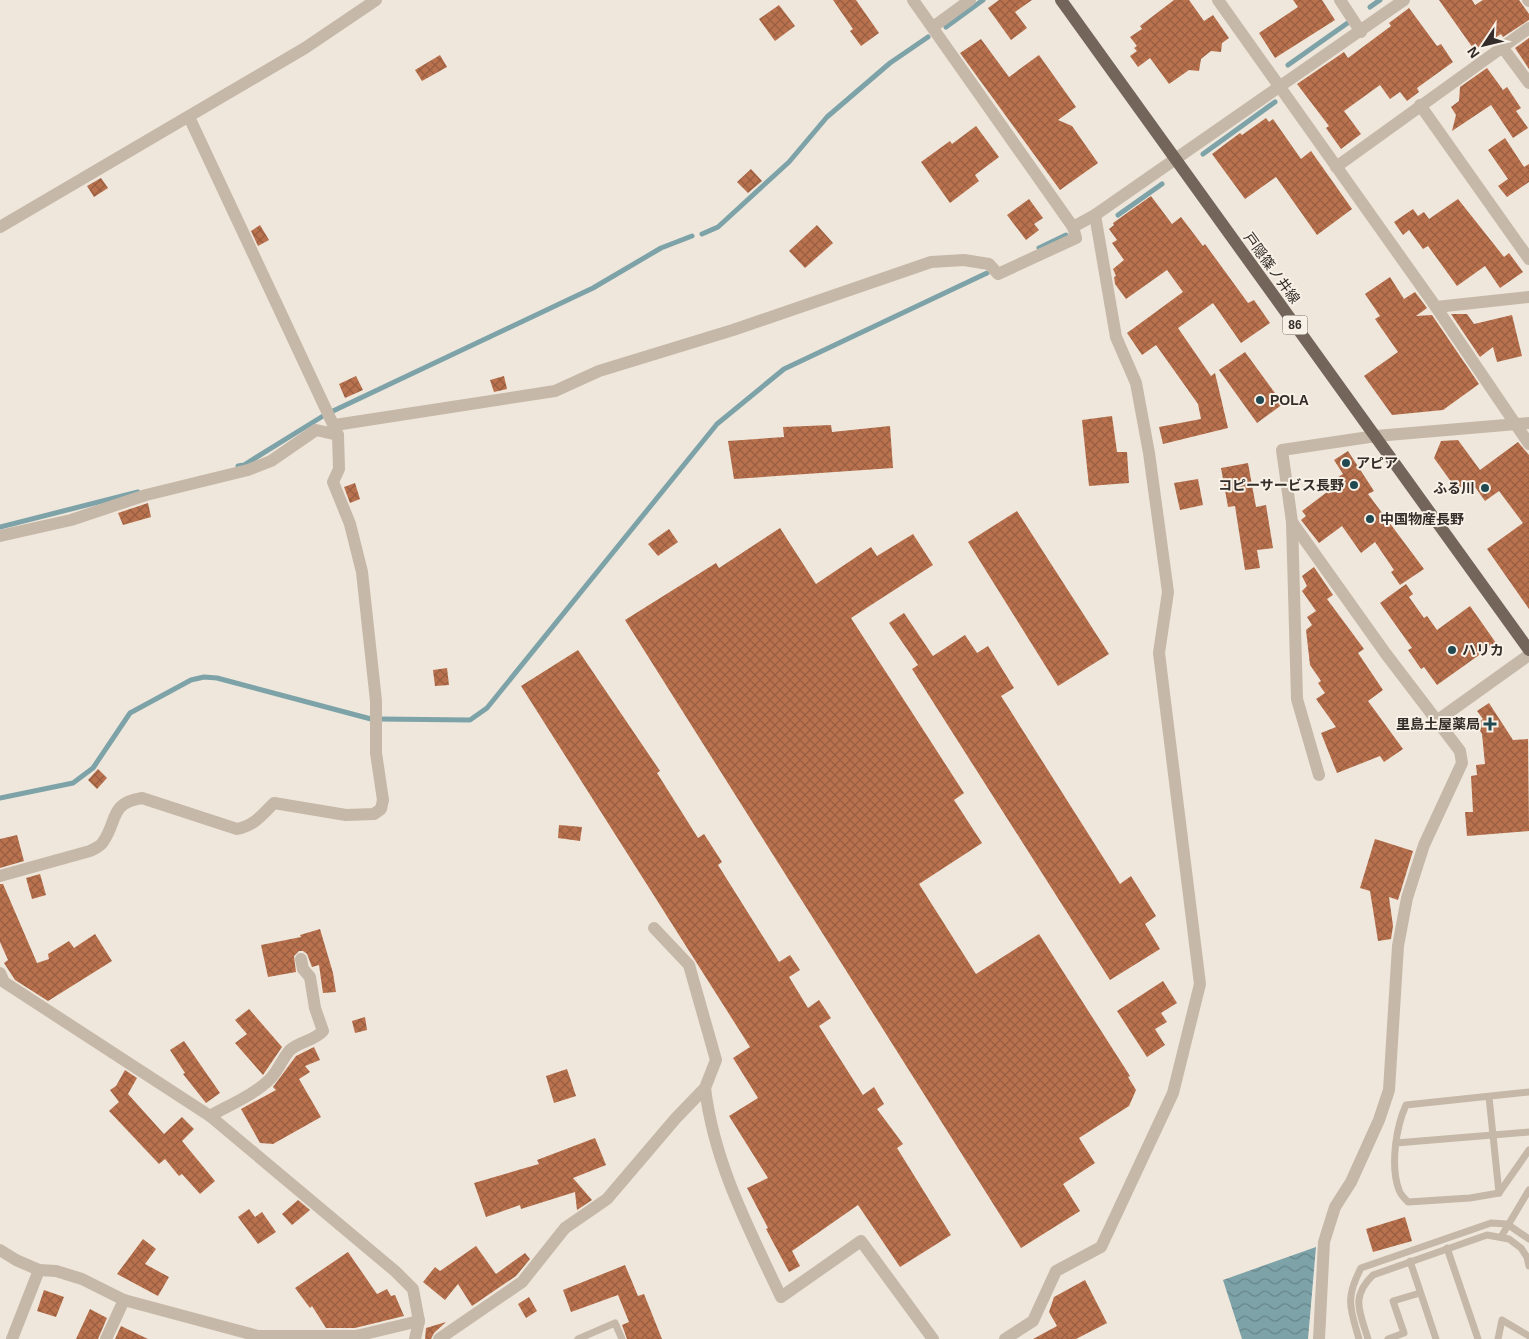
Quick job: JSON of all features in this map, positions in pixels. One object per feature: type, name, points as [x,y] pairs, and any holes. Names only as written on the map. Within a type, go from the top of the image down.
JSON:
[{"type":"main road","name":"戸隠篠ノ井線","points":[[1061,0],[1529,650]]},
{"type":"street","points":[[0,227],[305,48],[376,0]]},
{"type":"street","points":[[0,536],[71,520],[146,495],[248,470],[271,461],[316,430],[337,430],[555,391],[599,371],[733,330],[931,262],[964,260],[989,264],[998,274],[1076,238],[1073,227],[913,0]]},
{"type":"street","points":[[933,27],[970,0]]},
{"type":"street","points":[[1218,0],[1436,307],[1529,444]]},
{"type":"street","points":[[1340,0],[1361,32]]},
{"type":"street","points":[[1073,227],[1095,215],[1361,32],[1404,0]]},
{"type":"street","points":[[1336,166],[1529,28]]},
{"type":"street","points":[[1503,48],[1529,83]]},
{"type":"street","points":[[1420,105],[1529,259]]},
{"type":"street","points":[[0,876],[90,851],[103,843],[118,808],[129,800],[142,798],[237,829],[249,826],[259,820],[274,803],[346,814],[374,814],[381,809],[384,800],[376,753],[376,700],[362,572],[350,524],[333,482],[339,469],[337,430],[189,117]]},
{"type":"street","points":[[1008,1338],[1033,1321],[1056,1271],[1101,1247],[1173,1093],[1200,984],[1159,653],[1168,592],[1149,453],[1136,383],[1116,337],[1095,215]]},
{"type":"street","points":[[1436,307],[1529,297]]},
{"type":"street","points":[[1319,775],[1297,699],[1292,522],[1282,450],[1376,436],[1529,422]]},
{"type":"street","points":[[1292,522],[1386,654],[1460,751],[1462,763],[1424,845],[1407,898],[1398,946],[1389,1090],[1379,1120],[1350,1182],[1335,1208],[1324,1242],[1319,1339]]},
{"type":"street","points":[[1438,720],[1529,656]]},
{"type":"street","points":[[654,928],[689,965],[716,1060],[706,1088],[709,1120],[734,1199],[781,1296],[861,1241],[933,1339]]},
{"type":"street","points":[[210,1116],[261,1086],[271,1078],[291,1049],[309,1039],[316,1038],[323,1031],[315,1008],[310,977],[303,969],[301,959]]},
{"type":"street","points":[[0,973],[4,982],[210,1116],[395,1271],[413,1289],[418,1321],[415,1339]]},
{"type":"street","points":[[440,1339],[522,1282],[565,1228],[607,1198],[676,1118],[706,1088]]},
{"type":"street","points":[[0,1250],[16,1260],[39,1270],[56,1271],[82,1279],[124,1300],[258,1336],[356,1336],[418,1321]]},
{"type":"street","points":[[12,1339],[39,1270]]},
{"type":"street","points":[[106,1339],[124,1300]]},
{"type":"lane","points":[[1529,1092],[1406,1104],[1399,1120],[1394,1160],[1399,1190],[1408,1202],[1470,1198],[1499,1193],[1529,1150]]},
{"type":"lane","points":[[1489,1097],[1499,1193]]},
{"type":"lane","points":[[1396,1143],[1529,1132]]},
{"type":"lane","points":[[1501,1237],[1529,1190]]},
{"type":"lane","points":[[1359,1339],[1349,1305],[1354,1282],[1361,1268],[1491,1223],[1508,1225],[1529,1240]]},
{"type":"lane","points":[[1368,1339],[1357,1300],[1362,1285],[1373,1275],[1410,1260],[1487,1235],[1509,1239],[1521,1248],[1527,1257],[1529,1266]]},
{"type":"lane","points":[[1447,1248],[1478,1339]]},
{"type":"lane","points":[[1410,1260],[1436,1339]]},
{"type":"lane","points":[[1388,1339],[1404,1333],[1393,1302],[1420,1293]]},
{"type":"lane","points":[[1498,1339],[1502,1320],[1529,1336]]},
{"type":"lane","points":[[578,1339],[615,1323],[622,1339]]},
{"type":"water","points":[[1316,1247],[1308,1339],[1242,1339],[1223,1280]]},
{"type":"building","points":[[833,0],[856,0],[879,33],[861,46],[850,31],[853,29]]},
{"type":"building","points":[[999,0],[1032,0],[1015,12],[1027,28],[1011,40],[988,8]]},
{"type":"building","points":[[1174,0],[1189,0],[1204,21],[1213,15],[1229,38],[1222,43],[1221,52],[1211,51],[1201,59],[1199,71],[1189,70],[1169,84],[1150,58],[1138,67],[1130,56],[1137,51],[1134,48],[1137,46],[1130,37],[1142,29],[1140,26]]},
{"type":"building","points":[[1293,0],[1322,0],[1335,20],[1275,58],[1259,33],[1298,7]]},
{"type":"building","points":[[1439,0],[1472,0],[1475,5],[1483,0],[1519,0],[1529,14],[1529,20],[1503,37],[1501,34],[1475,51]]},
{"type":"building","points":[[779,5],[795,26],[775,41],[759,19]]},
{"type":"building","points":[[1409,8],[1437,46],[1441,44],[1453,62],[1417,88],[1419,92],[1407,101],[1400,92],[1390,99],[1380,85],[1344,111],[1361,134],[1341,149],[1326,128],[1329,126],[1297,84],[1344,52],[1348,58],[1391,26],[1389,23]]},
{"type":"building","points":[[1529,38],[1529,69],[1515,48]]},
{"type":"building","points":[[981,39],[1009,77],[1039,55],[1076,107],[1058,120],[1072,126],[1098,163],[1060,190],[960,53]]},
{"type":"building","points":[[440,55],[447,67],[422,81],[415,70]]},
{"type":"building","points":[[1487,68],[1503,90],[1507,87],[1521,108],[1516,111],[1528,128],[1513,138],[1491,105],[1452,131],[1456,115],[1451,107],[1459,101],[1460,87]]},
{"type":"building","points":[[1266,118],[1269,122],[1273,119],[1301,159],[1311,151],[1352,209],[1317,235],[1276,177],[1245,199],[1212,154],[1240,133],[1242,135]]},
{"type":"building","points":[[976,126],[999,157],[975,175],[979,181],[950,203],[921,162],[950,141],[952,144]]},
{"type":"building","points":[[1505,138],[1524,167],[1529,164],[1529,182],[1507,197],[1498,186],[1508,179],[1488,150]]},
{"type":"building","points":[[751,169],[762,181],[748,193],[737,182]]},
{"type":"building","points":[[101,178],[108,188],[94,197],[87,186]]},
{"type":"building","points":[[1151,196],[1172,224],[1181,217],[1203,246],[1205,244],[1248,303],[1254,300],[1270,323],[1241,343],[1213,303],[1178,328],[1211,376],[1215,373],[1228,428],[1163,444],[1159,427],[1201,419],[1198,404],[1156,345],[1142,355],[1127,333],[1183,292],[1167,270],[1126,299],[1115,284],[1114,277],[1116,276],[1113,269],[1124,260],[1112,243],[1117,240],[1109,229],[1114,225],[1113,223]]},
{"type":"building","points":[[1029,199],[1043,218],[1034,224],[1039,230],[1026,240],[1007,215]]},
{"type":"building","points":[[1458,199],[1504,257],[1509,253],[1523,272],[1500,288],[1485,266],[1457,286],[1428,246],[1423,249],[1409,230],[1403,235],[1394,222],[1413,209],[1418,216],[1424,212],[1429,219]]},
{"type":"building","points":[[260,225],[269,240],[258,246],[251,231]]},
{"type":"building","points":[[817,225],[833,243],[805,268],[789,251]]},
{"type":"building","points":[[1390,277],[1404,299],[1415,292],[1427,308],[1416,316],[1432,315],[1479,384],[1443,410],[1392,415],[1364,376],[1398,352],[1375,319],[1380,316],[1365,294]]},
{"type":"building","points":[[1451,314],[1467,314],[1474,324],[1512,315],[1522,356],[1497,362],[1493,347],[1480,357]]},
{"type":"building","points":[[1245,352],[1283,404],[1257,423],[1219,370]]},
{"type":"building","points":[[356,376],[363,390],[345,398],[339,384]]},
{"type":"building","points":[[504,376],[507,389],[494,392],[490,380]]},
{"type":"building","points":[[1112,416],[1117,452],[1127,452],[1129,483],[1089,486],[1082,420]]},
{"type":"building","points":[[831,425],[832,432],[890,426],[893,468],[734,479],[728,441],[784,437],[783,427]]},
{"type":"building","points":[[1458,440],[1480,470],[1518,442],[1529,455],[1529,609],[1487,549],[1523,523],[1499,491],[1485,501],[1470,480],[1457,490],[1434,458],[1441,441]]},
{"type":"building","points":[[1348,451],[1374,491],[1368,494],[1424,569],[1400,585],[1391,572],[1394,570],[1375,542],[1361,553],[1342,526],[1319,543],[1301,520],[1306,516],[1302,511],[1335,486],[1332,481],[1343,474],[1334,460]]},
{"type":"building","points":[[1248,463],[1256,507],[1266,505],[1273,548],[1257,550],[1260,568],[1245,570],[1235,506],[1228,507],[1221,468]]},
{"type":"building","points":[[1198,479],[1203,505],[1180,510],[1174,483]]},
{"type":"building","points":[[355,483],[360,499],[350,503],[344,487]]},
{"type":"building","points":[[148,503],[151,517],[123,525],[118,513]]},
{"type":"building","points":[[1017,511],[1109,654],[1058,686],[968,542]]},
{"type":"building","points":[[780,528],[816,584],[871,547],[877,556],[913,534],[933,565],[851,618],[964,793],[954,800],[982,843],[919,884],[976,974],[1039,934],[1130,1076],[1128,1077],[1136,1090],[1129,1106],[1079,1138],[1095,1163],[1063,1184],[1080,1211],[1021,1248],[625,620],[716,563],[719,568]]},
{"type":"building","points":[[669,529],[678,542],[658,556],[648,544]]},
{"type":"building","points":[[1314,567],[1333,595],[1327,599],[1364,649],[1358,653],[1383,690],[1368,701],[1403,749],[1384,762],[1380,756],[1337,773],[1321,733],[1336,727],[1316,699],[1325,693],[1318,683],[1321,681],[1310,665],[1306,630],[1312,625],[1307,617],[1316,611],[1302,591],[1307,586],[1302,576]]},
{"type":"building","points":[[1406,584],[1413,594],[1409,597],[1424,618],[1427,616],[1437,630],[1470,606],[1496,643],[1437,685],[1424,667],[1421,669],[1408,650],[1412,648],[1380,603]]},
{"type":"building","points":[[904,613],[933,656],[965,635],[977,653],[988,646],[1014,688],[1001,696],[1120,884],[1131,876],[1156,916],[1145,924],[1160,949],[1110,980],[912,669],[918,665],[889,623]]},
{"type":"building","points":[[578,650],[660,771],[657,773],[698,838],[704,834],[722,862],[718,865],[779,962],[790,955],[800,970],[789,977],[808,1008],[819,1000],[831,1018],[819,1026],[863,1095],[874,1087],[884,1104],[877,1109],[903,1144],[897,1148],[951,1235],[900,1267],[858,1205],[792,1251],[800,1266],[789,1272],[766,1229],[768,1228],[747,1188],[768,1178],[729,1116],[758,1098],[733,1058],[750,1047],[521,686]]},
{"type":"building","points":[[447,668],[449,685],[435,686],[433,670]]},
{"type":"building","points":[[1489,703],[1513,740],[1528,739],[1529,831],[1467,836],[1465,812],[1473,812],[1471,776],[1477,775],[1476,765],[1485,764],[1482,734],[1476,724],[1483,719],[1477,711]]},
{"type":"building","points":[[98,769],[107,778],[97,789],[88,780]]},
{"type":"building","points":[[559,825],[582,827],[580,841],[558,838]]},
{"type":"building","points":[[17,835],[24,861],[0,868],[0,839]]},
{"type":"building","points":[[1375,839],[1413,851],[1398,900],[1389,897],[1393,926],[1391,939],[1378,941],[1370,891],[1360,888]]},
{"type":"building","points":[[40,874],[46,895],[32,899],[26,878]]},
{"type":"building","points":[[0,884],[3,884],[37,963],[49,959],[48,954],[69,941],[74,948],[95,934],[112,961],[48,1001],[15,980],[4,963],[8,960],[0,942]]},
{"type":"building","points":[[320,929],[333,973],[336,992],[323,993],[319,965],[312,967],[307,954],[303,951],[299,951],[294,956],[296,972],[268,977],[261,945],[301,937],[300,935]]},
{"type":"building","points":[[1163,981],[1177,1003],[1161,1013],[1167,1022],[1155,1029],[1165,1045],[1147,1057],[1117,1011]]},
{"type":"building","points":[[249,1009],[282,1047],[263,1075],[235,1043],[247,1034],[235,1020]]},
{"type":"building","points":[[365,1017],[367,1030],[355,1033],[352,1021]]},
{"type":"building","points":[[184,1041],[220,1093],[206,1103],[183,1074],[185,1073],[170,1050]]},
{"type":"building","points":[[314,1047],[320,1060],[305,1066],[310,1072],[299,1079],[321,1117],[273,1144],[260,1143],[241,1109],[276,1090],[273,1087],[296,1056]]},
{"type":"building","points":[[567,1069],[576,1096],[554,1103],[546,1076]]},
{"type":"building","points":[[125,1070],[137,1078],[128,1094],[164,1134],[182,1117],[194,1129],[182,1141],[215,1181],[200,1194],[182,1174],[179,1176],[165,1159],[159,1164],[109,1111],[119,1102],[110,1090],[116,1086]]},
{"type":"building","points":[[595,1138],[606,1165],[573,1178],[592,1200],[577,1210],[575,1192],[521,1209],[520,1205],[486,1217],[474,1183],[539,1164],[537,1160]]},
{"type":"building","points":[[298,1200],[310,1210],[292,1225],[282,1214]]},
{"type":"building","points":[[249,1209],[255,1217],[262,1212],[276,1232],[258,1244],[238,1217]]},
{"type":"building","points":[[1405,1217],[1412,1241],[1373,1252],[1366,1229]]},
{"type":"building","points":[[143,1239],[156,1249],[145,1264],[169,1277],[158,1296],[117,1274]]},
{"type":"building","points":[[476,1246],[496,1274],[525,1253],[530,1259],[516,1276],[472,1306],[458,1284],[445,1300],[423,1282],[435,1267],[440,1271]]},
{"type":"building","points":[[348,1252],[377,1294],[387,1289],[391,1296],[395,1295],[404,1316],[355,1328],[326,1328],[312,1306],[310,1308],[295,1288]]},
{"type":"building","points":[[625,1265],[638,1296],[644,1294],[662,1339],[627,1339],[622,1325],[629,1322],[618,1295],[571,1312],[563,1290]]},
{"type":"building","points":[[1085,1280],[1107,1323],[1076,1339],[1033,1339],[1057,1326],[1049,1312],[1054,1297]]},
{"type":"building","points":[[44,1290],[64,1297],[56,1317],[37,1311]]},
{"type":"building","points":[[529,1297],[537,1311],[526,1318],[518,1304]]},
{"type":"building","points":[[90,1309],[107,1318],[98,1339],[76,1339]]},
{"type":"building","points":[[446,1322],[434,1333],[431,1339],[425,1339],[426,1328]]},
{"type":"building","points":[[121,1326],[148,1339],[115,1339]]},
{"type":"waterway","points":[[946,27],[983,0]]},
{"type":"waterway","points":[[1370,7],[1380,0]]},
{"type":"waterway","points":[[1288,65],[1349,22]]},
{"type":"waterway","points":[[702,234],[718,227],[789,162],[827,117],[890,63],[928,37]]},
{"type":"waterway","points":[[1203,154],[1275,102]]},
{"type":"waterway","points":[[1118,215],[1162,184]]},
{"type":"waterway","points":[[1039,248],[1066,235]]},
{"type":"waterway","points":[[333,411],[593,288],[661,248],[692,236]]},
{"type":"waterway","points":[[379,719],[470,720],[487,708],[717,424],[784,369],[987,273]]},
{"type":"waterway","points":[[238,466],[244,465],[323,416]]},
{"type":"waterway","points":[[0,527],[138,492]]},
{"type":"waterway","points":[[0,798],[73,783],[93,768],[130,713],[191,680],[204,677],[217,678],[371,719]]},
{"type":"place","name":"POLA","points":[[1260,400]]},
{"type":"place","name":"アピア","points":[[1346,463]]},
{"type":"place","name":"コピーサービス長野","points":[[1354,485]]},
{"type":"place","name":"ふる川","points":[[1485,488]]},
{"type":"place","name":"中国物産長野","points":[[1370,519]]},
{"type":"place","name":"ハリカ","points":[[1452,650]]},
{"type":"place","name":"里島土屋薬局","points":[[1490,724]]}]
